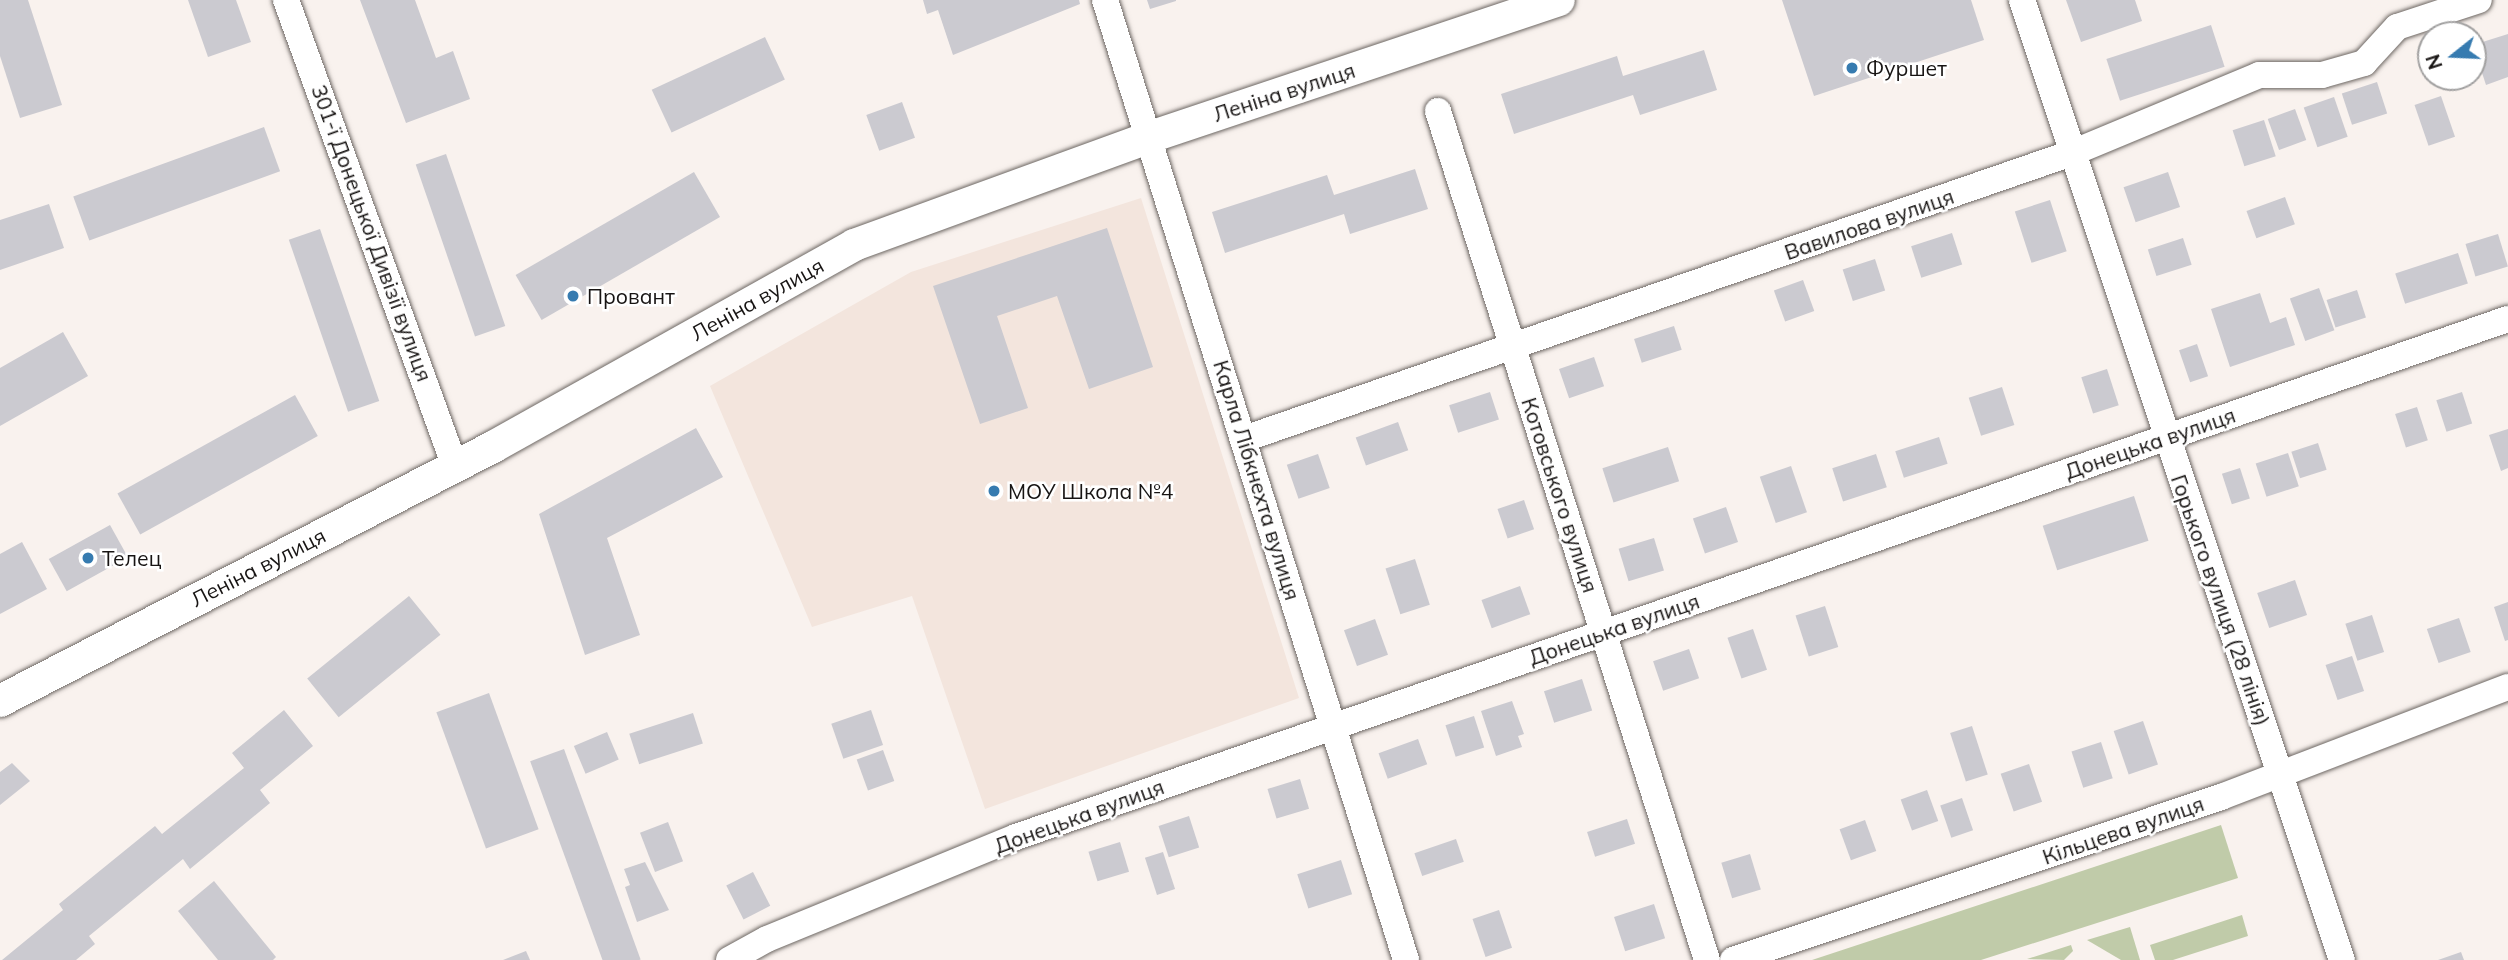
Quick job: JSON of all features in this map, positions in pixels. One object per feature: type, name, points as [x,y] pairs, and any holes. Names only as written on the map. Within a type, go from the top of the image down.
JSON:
[{"type":"main road","name":"Леніна вулиця","points":[[0,701],[455,467],[854,245],[1150,137],[1559,0]]},
{"type":"street","name":"301-ї Донецької Дивізії вулиця","points":[[286,0],[455,467]]},
{"type":"street","name":"Карла Лібкнехта вулиця","points":[[1105,0],[1406,960]]},
{"type":"street","name":"Горького вулиця (28 лiнiя)","points":[[2022,0],[2342,960]]},
{"type":"street","name":"Вавилова вулиця","points":[[1244,439],[2072,153],[2259,75],[2322,75],[2364,63],[2397,27],[2479,0]]},
{"type":"street","name":"Котовського вулиця","points":[[1438,111],[1707,960]]},
{"type":"street","name":"Донецька вулиця","points":[[729,960],[767,939],[1016,837],[2508,319]]},
{"type":"street","name":"Кільцева вулиця","points":[[1733,960],[2280,776],[2508,687]]},
{"type":"shaded area","name":"МОУ Школа №4","points":[[1141,198],[1299,698],[985,809],[912,596],[812,627],[710,386],[911,272]]},
{"type":"green space","points":[[2221,825],[2238,878],[1981,960],[1812,960]]},
{"type":"green space","points":[[2242,915],[2248,936],[2173,960],[2155,960],[2150,945]]},
{"type":"green space","points":[[2130,927],[2140,960],[2121,960],[2087,940]]},
{"type":"green space","points":[[2071,945],[2073,951],[2064,960],[2027,959]]},
{"type":"building","points":[[0,0],[28,0],[62,105],[20,118],[0,56]]},
{"type":"building","points":[[188,0],[236,0],[251,42],[208,57]]},
{"type":"building","points":[[360,0],[415,0],[436,58],[453,51],[470,99],[406,123]]},
{"type":"building","points":[[923,0],[1079,0],[1080,4],[953,55],[938,10],[927,14]]},
{"type":"building","points":[[1147,0],[1176,0],[1176,1],[1150,9]]},
{"type":"building","name":"Фуршет","points":[[1782,0],[1971,0],[1984,40],[1814,96]]},
{"type":"building","points":[[2066,0],[2135,0],[2142,21],[2081,42]]},
{"type":"building","points":[[2211,25],[2225,67],[2120,101],[2106,59]]},
{"type":"building","points":[[2508,34],[2508,77],[2487,85],[2487,41]]},
{"type":"building","points":[[765,37],[785,80],[672,132],[652,90]]},
{"type":"building","points":[[1704,50],[1717,90],[1640,115],[1633,95],[1514,134],[1501,94],[1617,56],[1623,76]]},
{"type":"building","points":[[2377,82],[2387,113],[2352,125],[2342,93]]},
{"type":"building","points":[[2441,96],[2455,137],[2429,146],[2415,105]]},
{"type":"building","points":[[2334,97],[2348,137],[2317,147],[2304,107]]},
{"type":"building","points":[[902,102],[915,138],[879,151],[866,115]]},
{"type":"building","points":[[2295,109],[2306,140],[2279,150],[2268,119]]},
{"type":"building","points":[[2264,120],[2276,156],[2244,166],[2233,130]]},
{"type":"building","points":[[264,127],[280,171],[89,241],[73,196]]},
{"type":"building","points":[[446,154],[505,326],[475,337],[416,164]]},
{"type":"building","points":[[1415,169],[1428,209],[1350,234],[1344,214],[1225,253],[1212,212],[1327,175],[1334,195]]},
{"type":"building","points":[[694,172],[720,217],[542,320],[516,275]]},
{"type":"building","points":[[2168,172],[2180,207],[2136,222],[2124,187]]},
{"type":"building","points":[[2285,197],[2295,224],[2256,238],[2246,211]]},
{"type":"building","points":[[2050,200],[2067,251],[2031,263],[2015,211]]},
{"type":"building","points":[[49,204],[64,248],[0,270],[0,220]]},
{"type":"building","points":[[1107,228],[1153,367],[1089,389],[1057,296],[997,316],[1028,408],[980,424],[933,286]]},
{"type":"building","points":[[320,229],[379,401],[348,412],[289,240]]},
{"type":"building","points":[[1952,233],[1962,264],[1921,278],[1911,246]]},
{"type":"building","points":[[2498,234],[2508,267],[2475,276],[2465,244]]},
{"type":"building","points":[[2183,238],[2192,265],[2156,276],[2148,249]]},
{"type":"building","points":[[2458,253],[2468,283],[2405,304],[2395,273]]},
{"type":"building","points":[[1875,259],[1885,290],[1853,301],[1843,270]]},
{"type":"building","points":[[1803,280],[1814,311],[1785,322],[1774,291]]},
{"type":"building","points":[[2319,288],[2334,330],[2305,341],[2290,299]]},
{"type":"building","points":[[2357,290],[2366,318],[2336,327],[2327,300]]},
{"type":"building","points":[[2260,293],[2270,323],[2286,317],[2295,345],[2230,367],[2211,309]]},
{"type":"building","points":[[1674,326],[1682,350],[1642,363],[1634,339]]},
{"type":"building","points":[[63,332],[88,376],[0,426],[0,368]]},
{"type":"building","points":[[2197,344],[2208,376],[2190,382],[2179,350]]},
{"type":"building","points":[[1594,357],[1604,386],[1569,398],[1559,369]]},
{"type":"building","points":[[2107,369],[2119,405],[2093,413],[2081,377]]},
{"type":"building","points":[[2002,387],[2014,425],[1981,436],[1969,398]]},
{"type":"building","points":[[1490,392],[1499,420],[1458,433],[1449,405]]},
{"type":"building","points":[[2462,392],[2472,423],[2447,432],[2436,400]]},
{"type":"building","points":[[295,395],[318,436],[140,535],[117,493]]},
{"type":"building","points":[[2417,407],[2428,440],[2406,447],[2395,414]]},
{"type":"building","points":[[1398,422],[1408,450],[1366,466],[1356,437]]},
{"type":"building","points":[[696,428],[723,477],[607,538],[640,635],[585,655],[539,514]]},
{"type":"building","points":[[2508,429],[2508,468],[2501,471],[2489,435]]},
{"type":"building","points":[[1939,437],[1948,464],[1904,478],[1895,451]]},
{"type":"building","points":[[2318,443],[2327,470],[2300,478],[2291,452]]},
{"type":"building","points":[[1668,447],[1679,481],[1614,503],[1602,468]]},
{"type":"building","points":[[2288,453],[2299,486],[2266,497],[2256,464]]},
{"type":"building","points":[[1318,454],[1330,488],[1299,499],[1287,465]]},
{"type":"building","points":[[1876,454],[1887,487],[1843,502],[1832,468]]},
{"type":"building","points":[[1791,466],[1807,512],[1776,523],[1760,477]]},
{"type":"building","points":[[2240,468],[2250,498],[2232,504],[2222,474]]},
{"type":"building","points":[[2134,496],[2149,541],[2057,570],[2043,526]]},
{"type":"building","points":[[1524,500],[1534,529],[1508,538],[1498,509]]},
{"type":"building","points":[[1726,507],[1738,542],[1705,553],[1693,518]]},
{"type":"building","name":"Телец","points":[[110,525],[128,557],[67,591],[49,559]]},
{"type":"building","points":[[1654,538],[1664,571],[1629,581],[1619,549]]},
{"type":"building","points":[[22,542],[47,589],[0,614],[0,554]]},
{"type":"building","points":[[1415,559],[1430,605],[1400,614],[1386,569]]},
{"type":"building","points":[[2295,580],[2307,615],[2269,628],[2257,593]]},
{"type":"building","points":[[1520,586],[1530,614],[1492,628],[1481,600]]},
{"type":"building","points":[[409,596],[440,635],[339,717],[307,678]]},
{"type":"building","points":[[2508,602],[2508,640],[2505,641],[2494,607]]},
{"type":"building","points":[[1825,606],[1838,647],[1809,656],[1796,616]]},
{"type":"building","points":[[2372,615],[2384,652],[2357,661],[2345,624]]},
{"type":"building","points":[[2459,618],[2471,652],[2439,663],[2427,629]]},
{"type":"building","points":[[1375,619],[1388,655],[1357,666],[1344,630]]},
{"type":"building","points":[[1753,629],[1767,670],[1741,678],[1727,638]]},
{"type":"building","points":[[1689,649],[1699,678],[1663,691],[1653,661]]},
{"type":"building","points":[[2352,656],[2364,691],[2338,700],[2326,665]]},
{"type":"building","points":[[1582,679],[1592,710],[1554,723],[1544,691]]},
{"type":"building","points":[[489,693],[539,829],[486,848],[436,712]]},
{"type":"building","points":[[1512,701],[1524,734],[1518,736],[1522,747],[1496,756],[1481,711]]},
{"type":"building","points":[[284,710],[313,746],[260,790],[270,803],[190,869],[183,859],[89,936],[95,944],[76,960],[2,960],[63,910],[59,904],[155,826],[162,834],[244,768],[232,753]]},
{"type":"building","points":[[871,710],[883,745],[843,759],[831,724]]},
{"type":"building","points":[[693,713],[703,743],[639,764],[629,734]]},
{"type":"building","points":[[1474,716],[1484,747],[1456,757],[1445,725]]},
{"type":"building","points":[[2143,721],[2158,764],[2129,775],[2114,731]]},
{"type":"building","points":[[1972,726],[1988,775],[1966,782],[1950,733]]},
{"type":"building","points":[[607,732],[619,760],[586,774],[574,746]]},
{"type":"building","points":[[1418,739],[1427,764],[1388,779],[1379,753]]},
{"type":"building","points":[[2101,742],[2113,778],[2083,788],[2072,752]]},
{"type":"building","points":[[564,749],[641,959],[602,960],[530,761]]},
{"type":"building","points":[[883,750],[894,781],[868,791],[857,760]]},
{"type":"building","points":[[12,763],[30,781],[0,805],[0,772]]},
{"type":"building","points":[[2029,764],[2042,802],[2014,812],[2001,774]]},
{"type":"building","points":[[1300,779],[1309,809],[1277,819],[1267,789]]},
{"type":"building","points":[[1927,790],[1938,821],[1912,831],[1901,800]]},
{"type":"building","points":[[1962,798],[1973,830],[1951,838],[1940,805]]},
{"type":"building","points":[[1189,816],[1199,847],[1169,857],[1159,826]]},
{"type":"building","points":[[1627,819],[1635,844],[1595,857],[1587,832]]},
{"type":"building","points":[[1865,820],[1876,851],[1851,860],[1840,829]]},
{"type":"building","points":[[668,822],[683,861],[655,872],[640,833]]},
{"type":"building","points":[[1456,839],[1464,862],[1422,876],[1414,853]]},
{"type":"building","points":[[1120,842],[1129,872],[1098,881],[1088,852]]},
{"type":"building","points":[[1163,852],[1175,889],[1157,895],[1145,858]]},
{"type":"building","points":[[1750,854],[1761,889],[1732,898],[1721,863]]},
{"type":"building","points":[[1341,860],[1352,894],[1308,908],[1297,874]]},
{"type":"building","points":[[645,862],[669,910],[637,922],[625,887],[630,885],[624,869]]},
{"type":"building","points":[[753,872],[770,906],[744,919],[726,886]]},
{"type":"building","points":[[214,881],[276,957],[273,960],[218,960],[178,911]]},
{"type":"building","points":[[1654,904],[1665,938],[1625,951],[1614,917]]},
{"type":"building","points":[[1499,910],[1512,948],[1486,957],[1473,919]]},
{"type":"building","points":[[526,951],[530,960],[503,960]]},
{"type":"building","points":[[2461,952],[2464,960],[2438,960]]},
{"type":"place","name":"Фуршет","points":[[1852,68]]},
{"type":"place","name":"Провант","points":[[573,296]]},
{"type":"place","name":"МОУ Школа №4","points":[[994,491]]},
{"type":"place","name":"Телец","points":[[88,558]]}]
